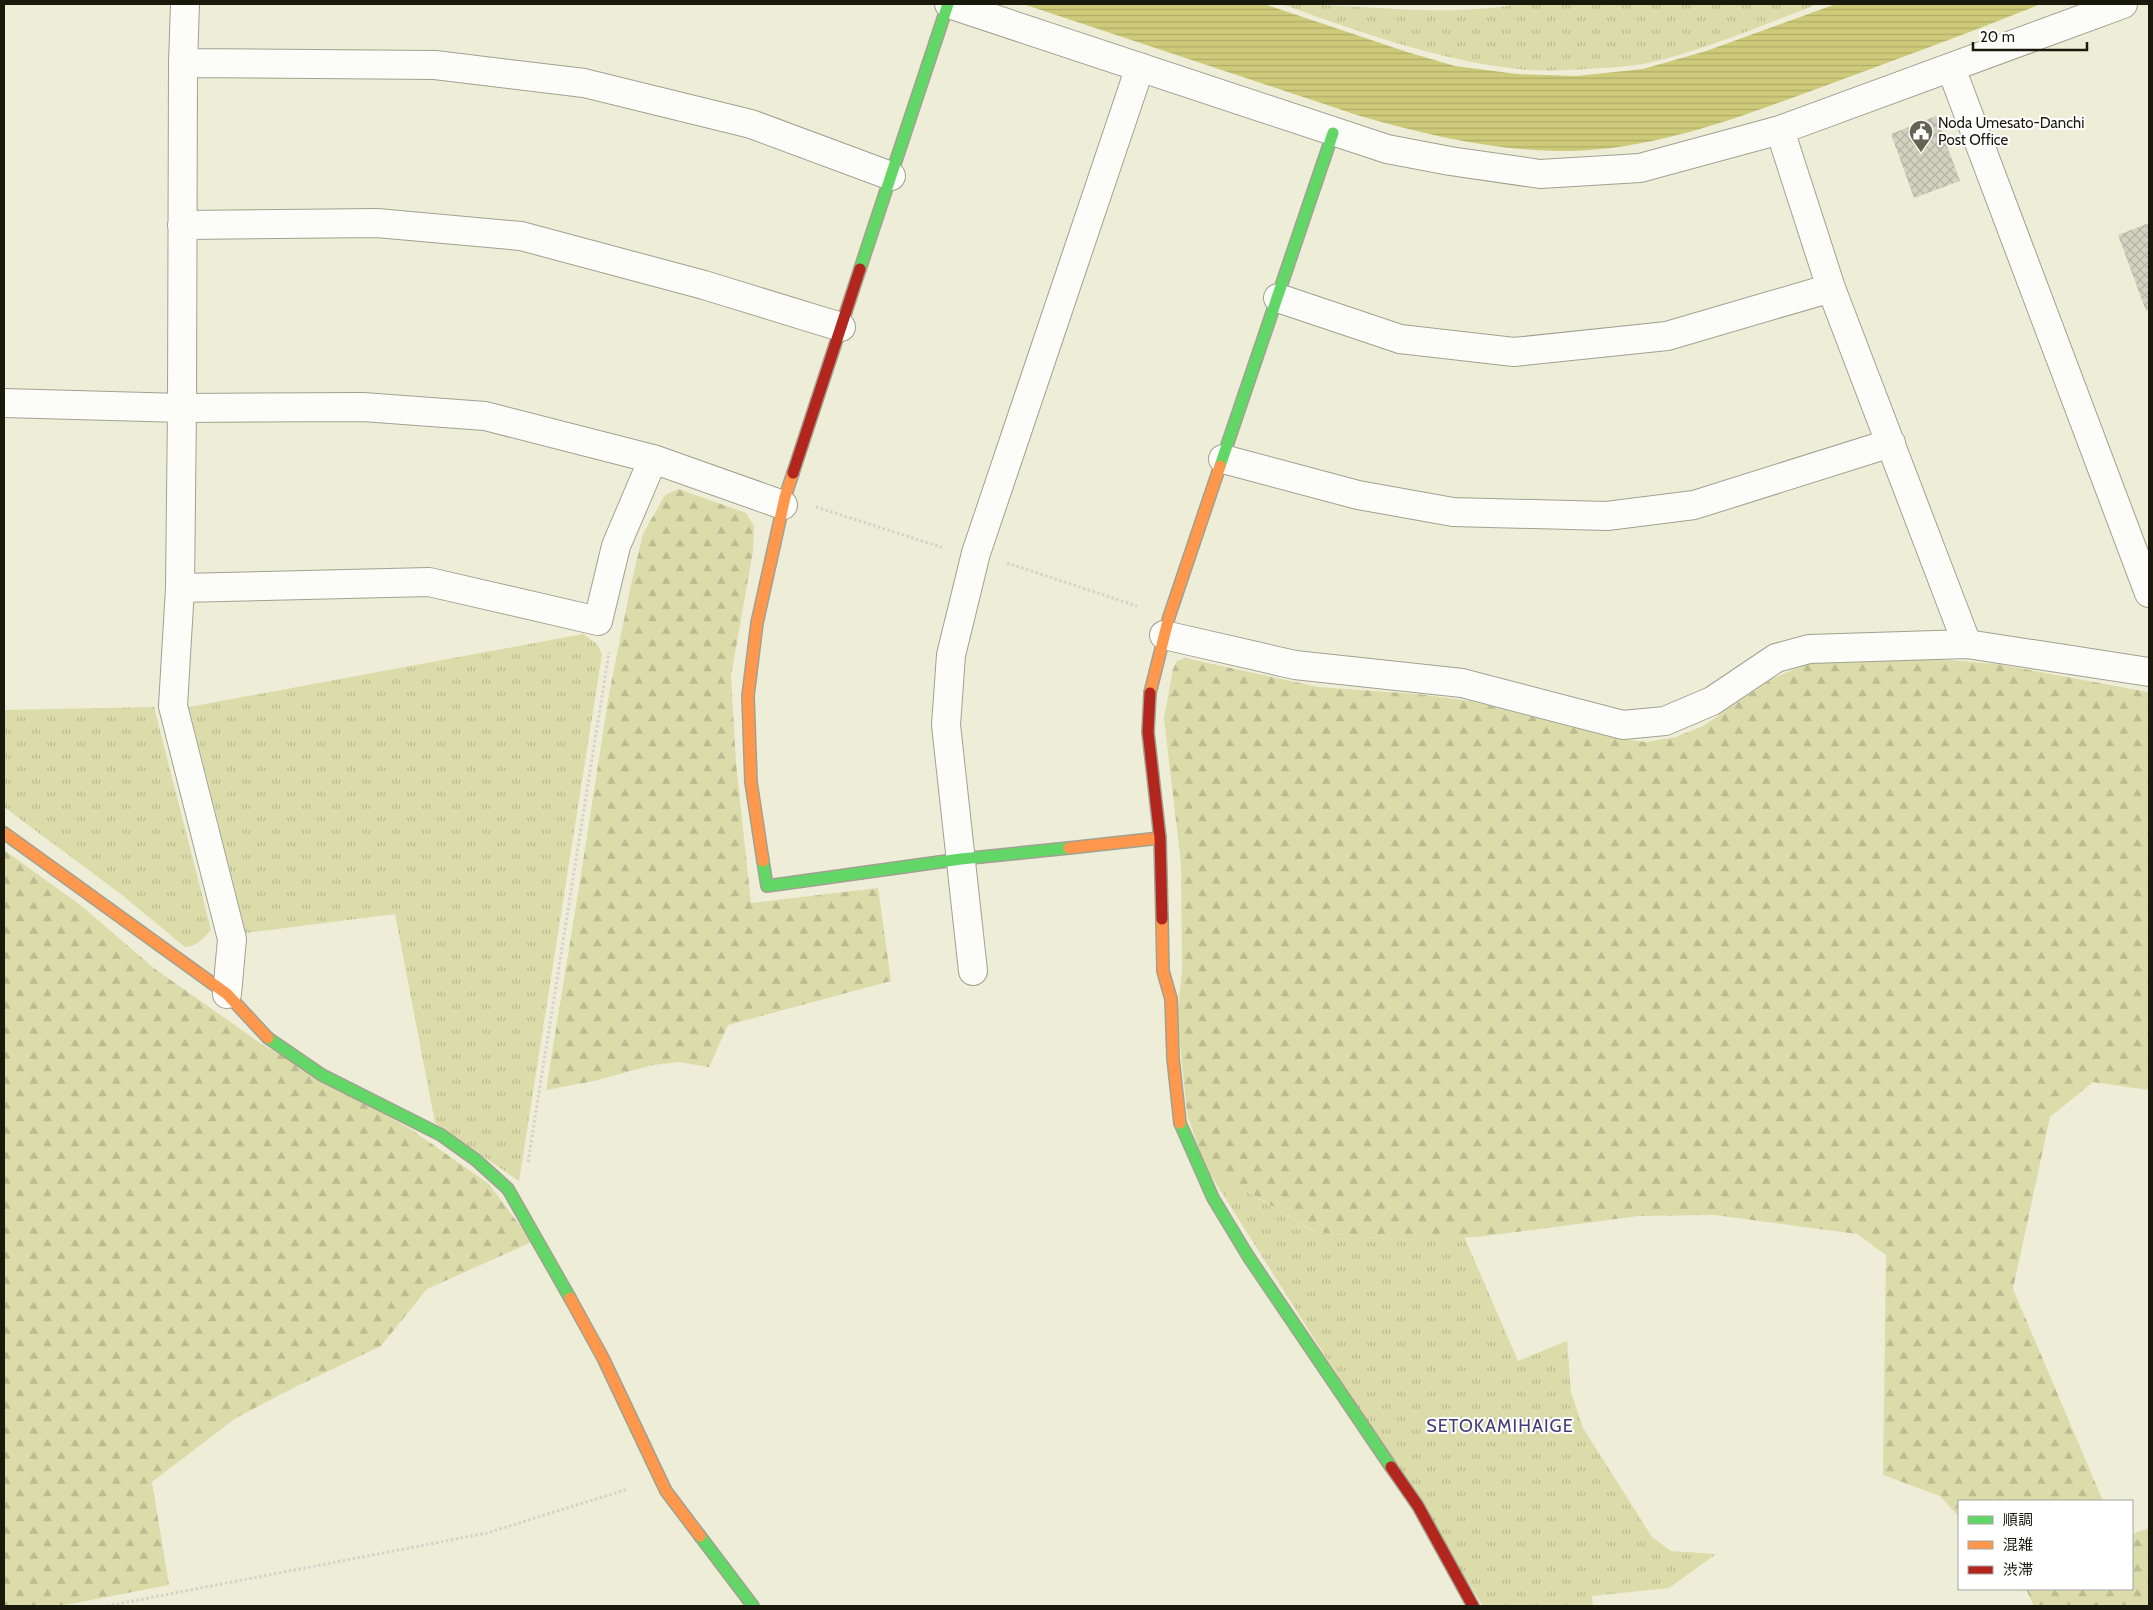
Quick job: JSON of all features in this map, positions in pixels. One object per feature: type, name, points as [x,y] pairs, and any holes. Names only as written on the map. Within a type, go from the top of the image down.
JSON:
[{"type":"street","points":[[185,4],[180,588],[173,706],[232,939],[227,994]]},
{"type":"street","points":[[1160,838],[961,858],[766,886],[751,782],[748,696],[757,622],[784,501],[948,4],[1387,149],[1450,161],[1540,174],[1640,168],[1780,130],[2123,4]]},
{"type":"street","points":[[183,63],[435,65],[584,83],[751,124],[891,176]]},
{"type":"street","points":[[973,971],[946,725],[951,654],[976,556],[1140,67]]},
{"type":"street","points":[[1951,68],[2149,593]]},
{"type":"street","points":[[1780,130],[1831,288],[1967,644]]},
{"type":"street","points":[[1333,132],[1167,626],[1148,699],[1148,732],[1160,838],[1163,971],[1170,999],[1173,1058],[1180,1127],[1213,1198],[1238,1239],[1418,1506],[1474,1606]]},
{"type":"street","points":[[182,225],[377,223],[521,236],[704,285],[841,327]]},
{"type":"street","points":[[1278,298],[1400,339],[1514,352],[1667,336],[1831,288]]},
{"type":"street","points":[[4,403],[182,408],[363,407],[485,416],[653,459],[784,501]]},
{"type":"street","points":[[1223,460],[1358,495],[1453,512],[1607,516],[1694,505],[1890,443]]},
{"type":"street","points":[[180,588],[429,582],[598,621],[616,546],[653,459]]},
{"type":"street","points":[[1167,626],[1295,665],[1462,683],[1623,725],[1665,722],[1712,700],[1776,658],[1809,649],[1967,644],[2149,672]]},
{"type":"street","points":[[4,833],[227,994],[264,1036],[322,1075],[441,1135],[476,1160],[508,1189],[603,1358],[666,1491],[754,1606]]},
{"type":"path","points":[[784,501],[976,556],[1167,626]]},
{"type":"path","points":[[527,1169],[609,652],[598,621]]},
{"type":"path","points":[[107,1606],[487,1533],[660,1479]]},
{"type":"green space","points":[[1281,4],[1460,10],[1520,4],[1818,4],[1723,40],[1657,61],[1617,67],[1549,71],[1487,65],[1427,52]]},
{"type":"green space","points":[[678,489],[746,513],[754,526],[753,551],[731,676],[736,763],[751,903],[878,888],[891,981],[728,1025],[709,1067],[679,1062],[653,1065],[594,1081],[546,1090],[609,694],[632,580],[643,534],[665,495]]},
{"type":"green space","points":[[583,634],[597,644],[602,654],[519,1181],[435,1123],[395,914],[246,933],[189,707]]},
{"type":"green space","points":[[1185,658],[1318,687],[1417,694],[1471,701],[1618,739],[1647,742],[1676,737],[1703,726],[1772,679],[1810,662],[1843,659],[1949,660],[1997,664],[2148,692],[2149,1090],[2093,1082],[2050,1117],[2013,1289],[2103,1500],[1958,1500],[1958,1516],[1940,1496],[1883,1475],[1886,1255],[1857,1234],[1715,1215],[1639,1216],[1477,1237],[1399,1240],[1316,1232],[1205,1166],[1187,1114],[1177,1015],[1182,972],[1181,864],[1164,718],[1173,669],[1177,661]]},
{"type":"green space","points":[[154,707],[211,930],[200,942],[189,947],[185,947],[122,895],[4,807],[4,710]]},
{"type":"green space","points":[[4,850],[79,904],[155,969],[263,1045],[412,1130],[489,1184],[532,1242],[427,1289],[381,1346],[295,1387],[236,1418],[152,1482],[169,1585],[60,1606],[4,1606]]},
{"type":"green space","points":[[1205,1166],[1315,1232],[1399,1240],[1464,1236],[1518,1361],[1567,1341],[1571,1392],[1583,1428],[1652,1537],[1671,1551],[1716,1554],[1669,1588],[1592,1596],[1593,1606],[1483,1606]]},
{"type":"green space","points":[[2149,1528],[2149,1606],[2034,1606],[2026,1590],[2133,1590],[2133,1534]]},
{"type":"shaded area","points":[[1023,4],[1264,4],[1407,52],[1455,66],[1517,74],[1576,76],[1643,69],[1706,51],[1836,4],[2041,4],[1936,45],[1736,118],[1703,128],[1671,137],[1605,149],[1545,151],[1491,146],[1439,136],[1360,116]]},
{"type":"building","points":[[1936,116],[1960,181],[1914,198],[1891,134]]},
{"type":"building","points":[[2149,223],[2149,310],[2146,311],[2118,235]]},
{"type":"traffic: fast","points":[[860,269],[948,4]]},
{"type":"traffic: fast","points":[[1220,466],[1333,133]]},
{"type":"traffic: fast","points":[[763,861],[767,886],[961,859],[1069,848]]},
{"type":"traffic: fast","points":[[268,1038],[322,1075],[441,1135],[476,1160],[508,1189],[570,1298]]},
{"type":"traffic: fast","points":[[1180,1123],[1213,1198],[1248,1256],[1391,1467]]},
{"type":"traffic: fast","points":[[700,1536],[753,1606]]},
{"type":"traffic: slow","points":[[1150,693],[1169,617],[1220,466]]},
{"type":"traffic: slow","points":[[763,861],[751,782],[748,696],[757,623],[785,497],[793,473]]},
{"type":"traffic: slow","points":[[4,833],[227,994],[268,1038]]},
{"type":"traffic: slow","points":[[1069,848],[1160,838]]},
{"type":"traffic: slow","points":[[1162,919],[1163,971],[1171,999],[1173,1058],[1180,1123]]},
{"type":"traffic: slow","points":[[570,1298],[603,1358],[666,1491],[700,1536]]},
{"type":"traffic: jam","points":[[793,473],[860,269]]},
{"type":"traffic: jam","points":[[1150,693],[1148,732],[1160,838],[1162,919]]},
{"type":"traffic: jam","points":[[1391,1467],[1418,1506],[1473,1606]]},
{"type":"place","name":"Noda Umesato-Danchi Post Office","points":[[1921,153]]},
{"type":"district","name":"SETOKAMIHAIGE","points":[[1500,1426]]}]
